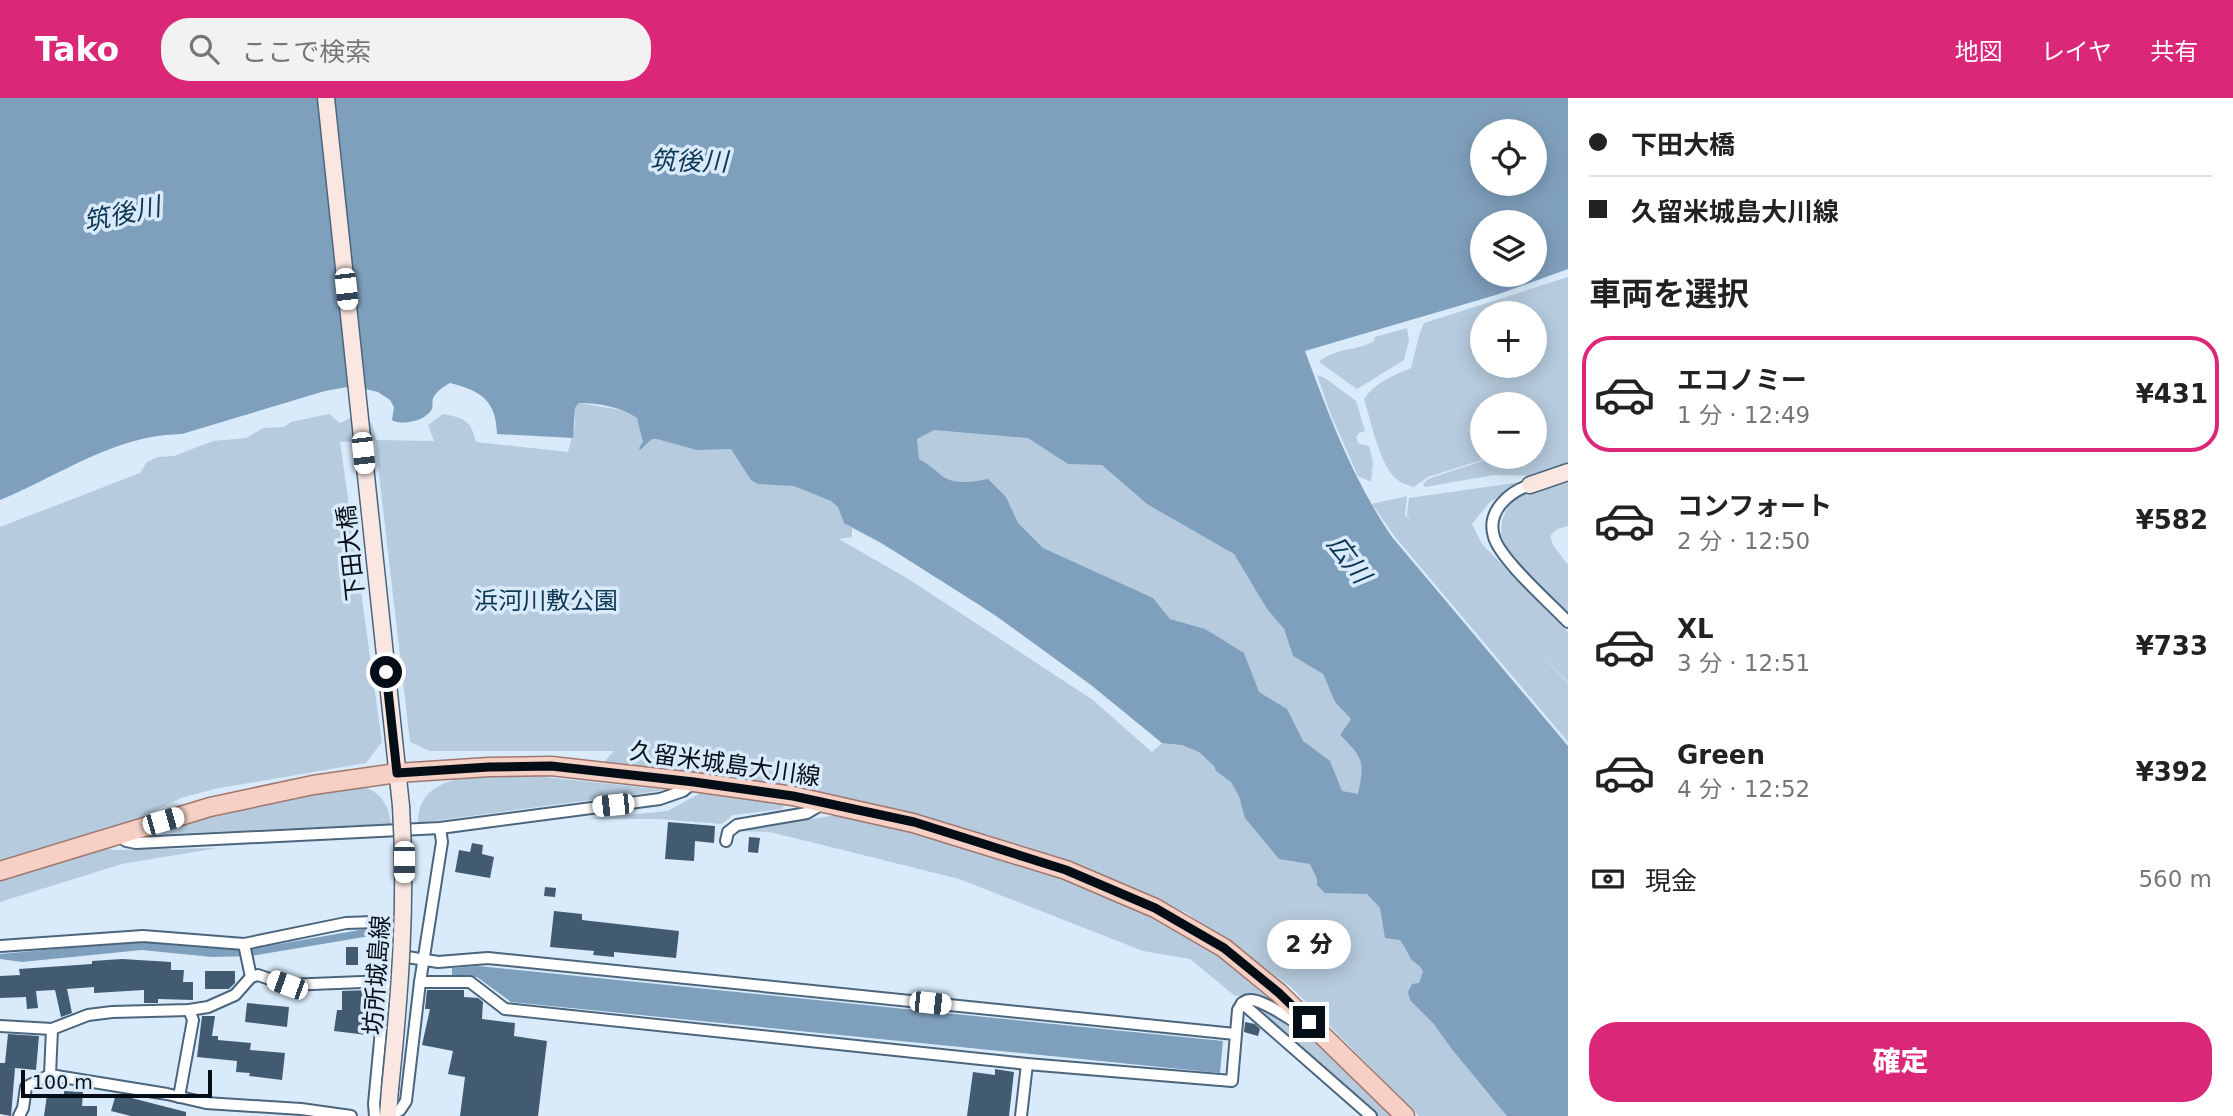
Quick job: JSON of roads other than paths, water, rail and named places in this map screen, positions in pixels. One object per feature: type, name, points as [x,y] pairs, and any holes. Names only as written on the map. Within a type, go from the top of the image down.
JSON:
[{"type":"main road","name":"下田大橋","points":[[326,98],[395,754]]},
{"type":"main road","points":[[1530,485],[1568,472]]},
{"type":"main road","name":"坊所城島線","points":[[388,1116],[404,933],[404,862],[395,754]]},
{"type":"main road","name":"久留米城島大川線","points":[[0,871],[117,834],[250,798],[313,785],[397,773],[551,766],[694,782],[824,803],[914,822],[1041,862],[1155,908],[1224,948],[1279,993],[1405,1116]]},
{"type":"street","points":[[1530,485],[1514,491],[1504,500],[1493,518],[1493,535],[1500,551],[1568,622]]},
{"type":"street","points":[[117,834],[126,841],[136,843],[440,828],[660,799],[683,791],[694,782]]},
{"type":"street","points":[[726,841],[729,832],[737,825],[807,813],[824,803]]},
{"type":"street","points":[[388,1116],[400,1110],[406,1101],[420,982],[442,842],[440,828]]},
{"type":"street","points":[[0,946],[143,936],[244,944],[346,923],[374,922],[385,927],[390,935],[375,1116]]},
{"type":"street","points":[[244,944],[251,977]]},
{"type":"street","points":[[389,954],[438,962],[488,958],[1235,1034]]},
{"type":"street","points":[[0,1026],[52,1029],[88,1015],[208,1007],[235,996],[251,977],[258,975],[287,985],[387,981]]},
{"type":"street","points":[[420,982],[470,982],[505,1009],[1027,1064],[1233,1081],[1238,1010],[1248,999],[1260,1000],[1304,1030],[1324,1037]]},
{"type":"street","points":[[1242,1003],[1371,1116]]},
{"type":"street","points":[[179,1097],[193,1020],[189,1010]]},
{"type":"street","points":[[50,1075],[52,1029]]},
{"type":"street","points":[[1021,1116],[1027,1064]]},
{"type":"street","points":[[19,1116],[26,1087],[50,1075],[206,1103],[301,1109],[351,1116]]},
{"type":"water","points":[[0,98],[1568,98],[1568,269],[1547,277],[1547,210],[1470,210],[1470,287],[1518,287],[1305,351],[1354,470],[1392,537],[1568,746],[1568,1116],[1507,1116],[1434,1024],[1410,1000],[1408,992],[1412,984],[1419,983],[1423,972],[1400,940],[1385,938],[1380,908],[1367,894],[1325,893],[1317,885],[1310,864],[1279,859],[1245,818],[1239,796],[1231,782],[1216,771],[1199,752],[1182,745],[1162,743],[1091,685],[995,615],[880,542],[844,523],[838,507],[831,501],[794,486],[758,484],[751,480],[731,449],[697,450],[652,439],[640,450],[643,442],[637,418],[617,408],[586,403],[579,403],[575,408],[573,438],[497,434],[494,413],[485,399],[450,383],[435,395],[432,409],[425,417],[396,422],[392,420],[394,407],[390,400],[378,392],[353,386],[325,391],[182,434],[133,441],[88,458],[0,500]],"holes":[[[934,430],[1028,438],[1068,464],[1102,465],[1147,504],[1234,554],[1267,609],[1284,629],[1293,656],[1323,674],[1335,702],[1351,719],[1340,735],[1354,749],[1360,761],[1358,794],[1342,791],[1330,761],[1303,741],[1287,709],[1259,692],[1244,653],[1205,629],[1170,619],[1153,598],[1043,548],[1018,523],[1006,497],[988,479],[965,482],[952,481],[942,476],[919,459],[917,439]]]},
{"type":"water","points":[[365,929],[377,931],[383,936],[382,974],[377,973],[378,943],[370,936],[251,956],[212,957],[142,950],[22,962],[0,959],[0,954],[143,941],[251,949]]},
{"type":"water","points":[[478,966],[1223,1041],[1220,1073],[511,1002],[477,977],[452,976],[452,968]]},
{"type":"water label","name":"筑後川","points":[[689,161]]},
{"type":"water label","name":"筑後川","points":[[122,214]]},
{"type":"water label","name":"広川","points":[[1349,559]]},
{"type":"park label","name":"浜河川敷公園","points":[[546,601]]}]
